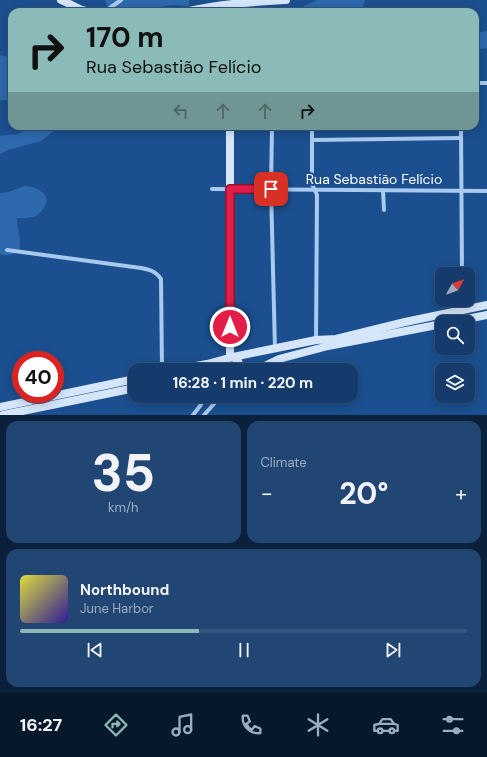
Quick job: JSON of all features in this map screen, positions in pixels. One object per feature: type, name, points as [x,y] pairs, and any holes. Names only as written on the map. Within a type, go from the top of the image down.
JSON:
[{"type":"main road","points":[[62,0],[78,8]]},
{"type":"main road","points":[[221,8],[286,0]]},
{"type":"main road","points":[[230,130],[232,357]]},
{"type":"main road","points":[[211,363],[232,357],[316,340],[336,338],[487,305]]},
{"type":"main road","points":[[475,317],[487,315]]},
{"type":"main road","points":[[271,363],[279,359],[328,346],[435,325]]},
{"type":"main road","points":[[232,357],[239,363]]},
{"type":"main road","points":[[0,407],[128,380]]},
{"type":"main road","points":[[3,415],[128,389]]},
{"type":"street","points":[[110,8],[121,0]]},
{"type":"street","points":[[272,130],[271,189],[275,349]]},
{"type":"street","points":[[312,130],[312,184],[317,195],[316,340]]},
{"type":"street","points":[[461,130],[462,267]]},
{"type":"street","points":[[312,140],[461,138]]},
{"type":"street","name":"Rua Sebastião Felício","points":[[212,189],[487,191]]},
{"type":"street","points":[[383,190],[384,210]]},
{"type":"street","points":[[7,250],[141,268],[158,274],[161,279],[162,363]]},
{"type":"street","points":[[457,311],[459,307]]},
{"type":"street","points":[[193,415],[201,403]]},
{"type":"street","points":[[204,415],[215,403]]},
{"type":"shaded area","points":[[105,0],[189,0],[189,6],[172,5],[155,8],[108,8]]},
{"type":"shaded area","points":[[317,0],[365,0],[362,8],[302,8]]},
{"type":"shaded area","points":[[487,31],[487,48],[479,50],[479,32]]},
{"type":"shaded area","points":[[0,55],[8,57],[8,102],[0,100]]},
{"type":"shaded area","points":[[24,130],[55,130],[41,141],[8,150],[0,154],[0,136],[18,134]]},
{"type":"shaded area","points":[[25,186],[43,192],[47,199],[46,204],[38,215],[28,218],[17,218],[20,243],[19,251],[10,255],[0,254],[0,193],[10,192]]},
{"type":"route","points":[[230,327],[230,189],[271,189]]}]
